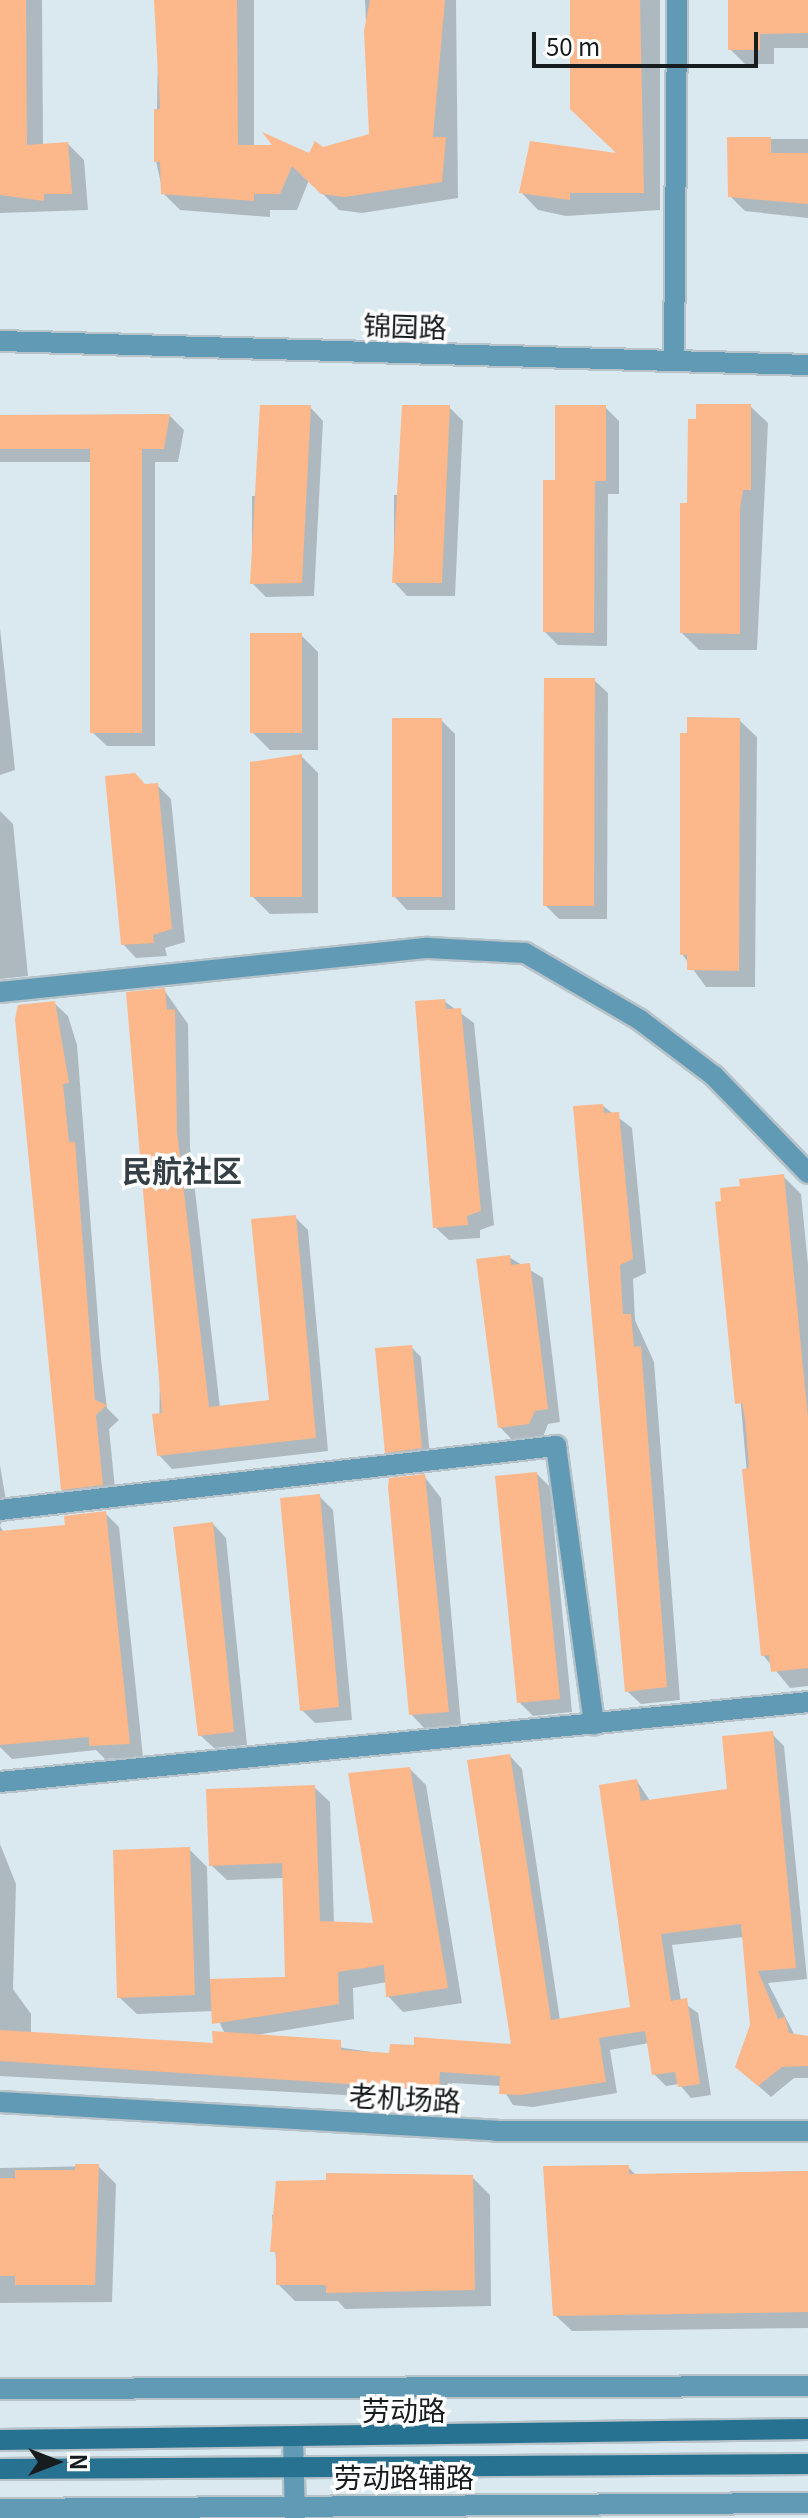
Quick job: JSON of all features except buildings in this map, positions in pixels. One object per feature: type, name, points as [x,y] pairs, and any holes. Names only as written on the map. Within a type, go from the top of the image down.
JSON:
[{"type":"main road","name":"劳动路","points":[[0,2440],[808,2429]]},
{"type":"main road","name":"劳动路","points":[[0,2469],[808,2464]]},
{"type":"street","points":[[674,361],[677,0]]},
{"type":"street","name":"锦园路","points":[[0,341],[808,365]]},
{"type":"street","points":[[0,992],[428,948],[525,953],[640,1020],[714,1076],[808,1173]]},
{"type":"street","points":[[0,1510],[556,1446],[594,1724]]},
{"type":"street","points":[[0,1782],[808,1702]]},
{"type":"street","name":"老机场路","points":[[0,2102],[496,2131],[808,2131]]},
{"type":"street","points":[[0,2389],[808,2386]]},
{"type":"street","points":[[293,2437],[297,2465],[295,2511]]},
{"type":"street","name":"劳动路辅路","points":[[0,2509],[295,2511],[808,2503]]},
{"type":"district","name":"民航社区","points":[[182,1169]]}]
